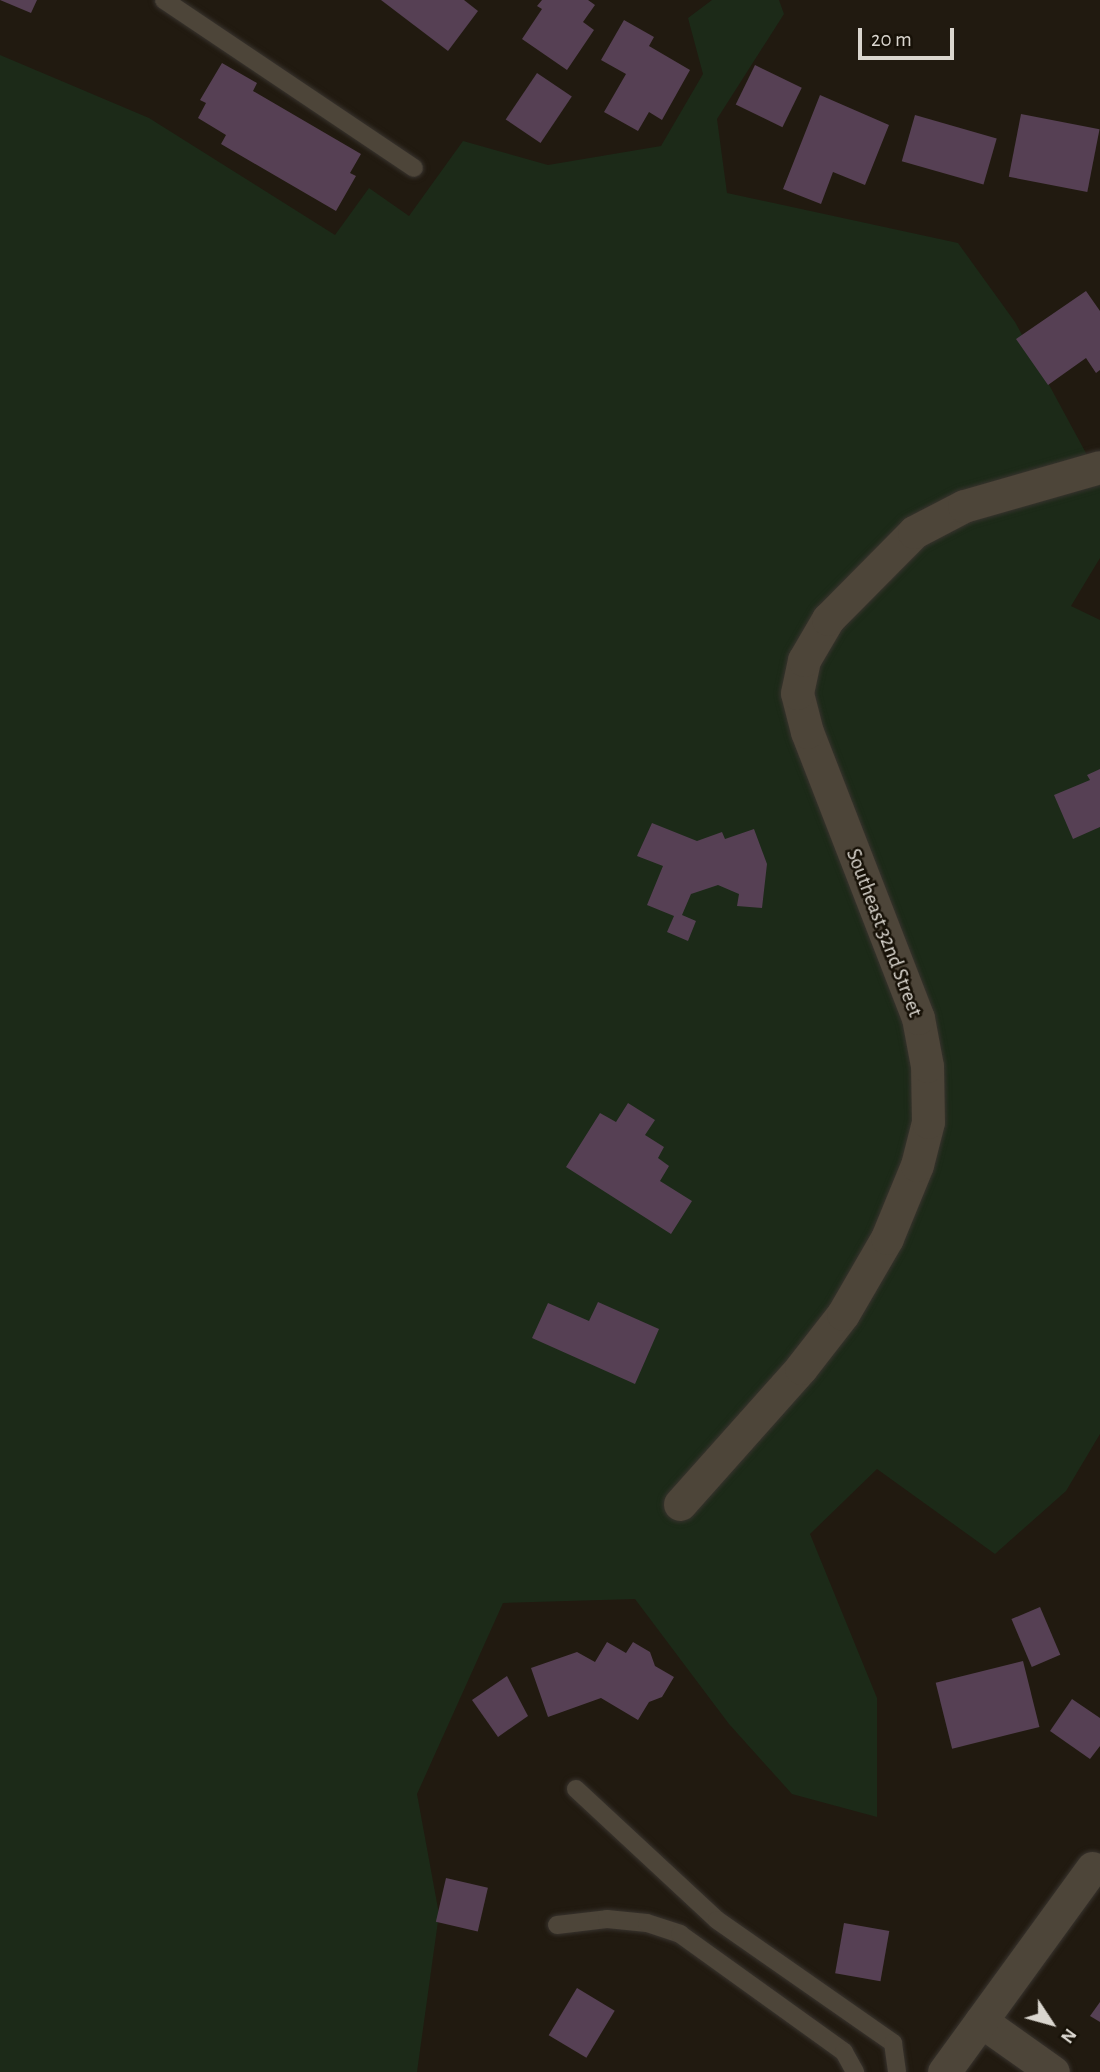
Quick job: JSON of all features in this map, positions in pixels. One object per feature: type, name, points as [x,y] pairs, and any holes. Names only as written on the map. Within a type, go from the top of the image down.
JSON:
[{"type":"street","name":"Southeast 32nd Street","points":[[680,1504],[801,1368],[843,1314],[887,1238],[917,1165],[928,1122],[927,1066],[918,1018],[807,732],[797,693],[804,660],[828,619],[914,532],[964,506],[1100,467]]},
{"type":"street","points":[[944,2072],[1092,1868]]},
{"type":"street","points":[[981,2021],[1053,2072]]},
{"type":"lane","points":[[164,0],[414,168]]},
{"type":"lane","points":[[576,1789],[717,1920],[893,2043],[897,2072]]},
{"type":"lane","points":[[557,1925],[607,1919],[647,1923],[680,1934],[844,2052],[855,2072]]},
{"type":"green space","points":[[712,0],[779,0],[784,14],[717,119],[727,193],[958,243],[1015,322],[1100,479],[1100,558],[1071,606],[1100,620],[1100,1434],[1066,1491],[995,1554],[877,1469],[810,1534],[877,1698],[877,1817],[792,1794],[729,1724],[635,1599],[503,1603],[417,1794],[439,1914],[417,2072],[0,2072],[0,55],[149,118],[335,235],[369,188],[409,216],[463,141],[548,165],[661,146],[703,74],[688,18]]},
{"type":"building","points":[[0,0],[37,0],[31,13]]},
{"type":"building","points":[[381,0],[464,0],[478,11],[448,51]]},
{"type":"building","points":[[542,0],[588,0],[595,5],[583,22],[594,30],[567,70],[522,39],[542,9],[537,6]]},
{"type":"building","points":[[624,20],[654,37],[649,46],[690,70],[662,120],[649,112],[638,131],[604,112],[626,74],[601,60]]},
{"type":"building","points":[[222,63],[257,83],[253,91],[361,154],[350,173],[356,176],[336,211],[221,144],[226,135],[198,118],[206,103],[200,100]]},
{"type":"building","points":[[755,65],[802,88],[782,127],[736,105]]},
{"type":"building","points":[[537,73],[572,96],[541,143],[506,119]]},
{"type":"building","points":[[820,95],[889,125],[865,185],[833,172],[821,204],[783,189]]},
{"type":"building","points":[[1021,114],[1100,129],[1087,192],[1009,177]]},
{"type":"building","points":[[915,115],[997,138],[983,185],[902,161]]},
{"type":"building","points":[[1086,291],[1100,311],[1100,370],[1096,373],[1086,358],[1048,385],[1016,339]]},
{"type":"building","points":[[1100,769],[1100,827],[1073,839],[1054,795],[1090,780],[1087,775]]},
{"type":"building","points":[[652,823],[697,841],[722,832],[725,839],[754,829],[767,864],[762,908],[737,906],[739,894],[718,885],[691,894],[682,915],[696,921],[688,941],[667,932],[674,916],[647,905],[663,866],[637,856]]},
{"type":"building","points":[[628,1103],[655,1120],[645,1135],[664,1147],[658,1158],[669,1166],[660,1181],[692,1201],[671,1234],[566,1167],[600,1113],[616,1122]]},
{"type":"building","points":[[598,1302],[659,1329],[635,1384],[532,1338],[548,1303],[589,1321]]},
{"type":"building","points":[[1040,1607],[1060,1655],[1032,1667],[1011,1619]]},
{"type":"building","points":[[607,1642],[626,1653],[633,1642],[650,1652],[655,1666],[674,1677],[662,1697],[649,1702],[638,1720],[601,1698],[548,1717],[531,1668],[577,1652],[595,1662]]},
{"type":"building","points":[[1023,1661],[1039,1727],[952,1749],[936,1683]]},
{"type":"building","points":[[507,1676],[528,1716],[498,1737],[472,1700]]},
{"type":"building","points":[[1072,1699],[1100,1718],[1100,1746],[1090,1759],[1050,1731]]},
{"type":"building","points":[[446,1878],[488,1888],[478,1932],[436,1922]]},
{"type":"building","points":[[844,1923],[889,1931],[880,1981],[835,1973]]},
{"type":"building","points":[[577,1988],[615,2011],[586,2058],[549,2035]]},
{"type":"building","points":[[1100,2002],[1100,2022],[1090,2016]]}]
